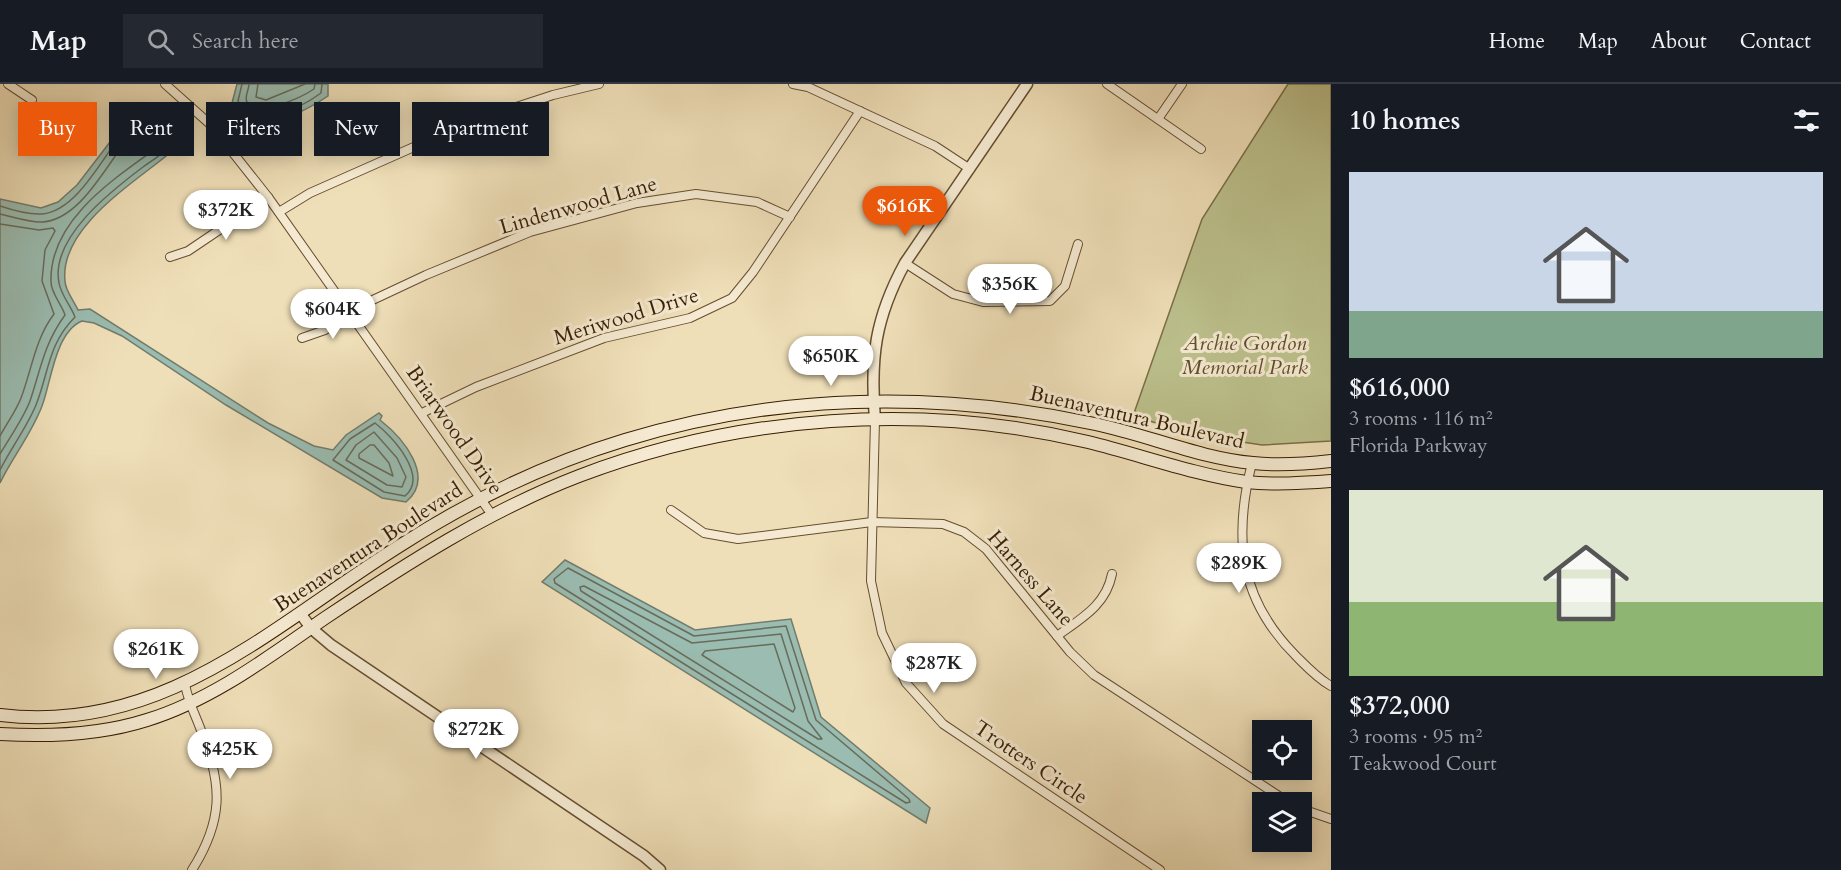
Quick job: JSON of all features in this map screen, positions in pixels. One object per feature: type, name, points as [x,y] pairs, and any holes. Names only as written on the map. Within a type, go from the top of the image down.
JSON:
[{"type":"main road","name":"Buenaventura Boulevard","points":[[0,714],[70,716],[103,711],[138,702],[185,684],[300,613],[400,545],[480,498],[568,459],[671,427],[727,414],[873,400],[999,407],[1098,424],[1186,450],[1252,463],[1298,464],[1331,461]]},
{"type":"main road","name":"Buenaventura Boulevard","points":[[0,734],[72,735],[147,720],[189,704],[232,680],[411,561],[492,515],[576,477],[685,443],[800,423],[875,420],[996,426],[1086,442],[1175,467],[1247,482],[1299,484],[1331,481]]},
{"type":"street","points":[[8,84],[32,100]]},
{"type":"street","name":"Briarwood Drive","points":[[165,84],[211,125],[268,197],[492,515]]},
{"type":"street","points":[[279,212],[310,193],[468,123],[553,95],[599,84]]},
{"type":"street","points":[[793,84],[808,87],[935,146],[970,169]]},
{"type":"street","points":[[875,420],[873,354],[880,319],[888,295],[905,263],[1027,84]]},
{"type":"street","points":[[1107,84],[1201,149]]},
{"type":"street","points":[[1158,119],[1182,84]]},
{"type":"street","name":"Meriwood Drive","points":[[422,413],[476,387],[604,338],[690,318],[732,298],[790,217],[860,111]]},
{"type":"street","name":"Lindenwood Lane","points":[[302,338],[325,330],[350,312],[426,275],[531,232],[637,203],[696,194],[757,202],[790,217]]},
{"type":"street","points":[[170,257],[188,251],[268,197]]},
{"type":"street","points":[[905,263],[953,294],[983,302],[1050,301],[1065,286],[1078,244]]},
{"type":"street","name":"Trotters Circle","points":[[875,420],[871,581],[882,633],[906,683],[943,724],[1160,870]]},
{"type":"street","points":[[1252,463],[1241,518],[1242,554],[1252,592],[1275,634],[1320,680],[1331,686]]},
{"type":"street","name":"Harness Lane","points":[[671,510],[704,533],[738,539],[872,522],[943,524],[964,532],[986,549],[1083,665],[1115,691],[1272,792]]},
{"type":"street","points":[[1057,636],[1100,603],[1109,588],[1112,574]]},
{"type":"street","points":[[300,613],[311,628],[660,870]]},
{"type":"street","points":[[185,684],[189,704],[211,755],[218,784],[216,818],[207,846],[192,870]]},
{"type":"street","points":[[1312,812],[1331,819]]},
{"type":"green space","name":"Archie Gordon Memorial Park","points":[[1288,84],[1331,84],[1331,441],[1262,445],[1196,435],[1133,416],[1202,219]]},
{"type":"water","points":[[237,84],[328,84],[328,96],[314,102],[314,105],[302,111],[302,102],[232,102]]},
{"type":"water","points":[[109,143],[109,156],[166,156],[105,205],[88,222],[75,241],[67,260],[65,284],[78,310],[90,309],[268,423],[314,446],[333,450],[346,435],[379,413],[382,416],[380,420],[406,447],[417,470],[418,481],[414,492],[406,502],[382,498],[226,405],[122,336],[94,323],[82,321],[73,327],[60,347],[38,416],[0,483],[0,199],[41,208],[58,202],[77,185]]},
{"type":"water","points":[[565,560],[695,630],[791,619],[821,717],[930,808],[926,823],[542,582]]}]
